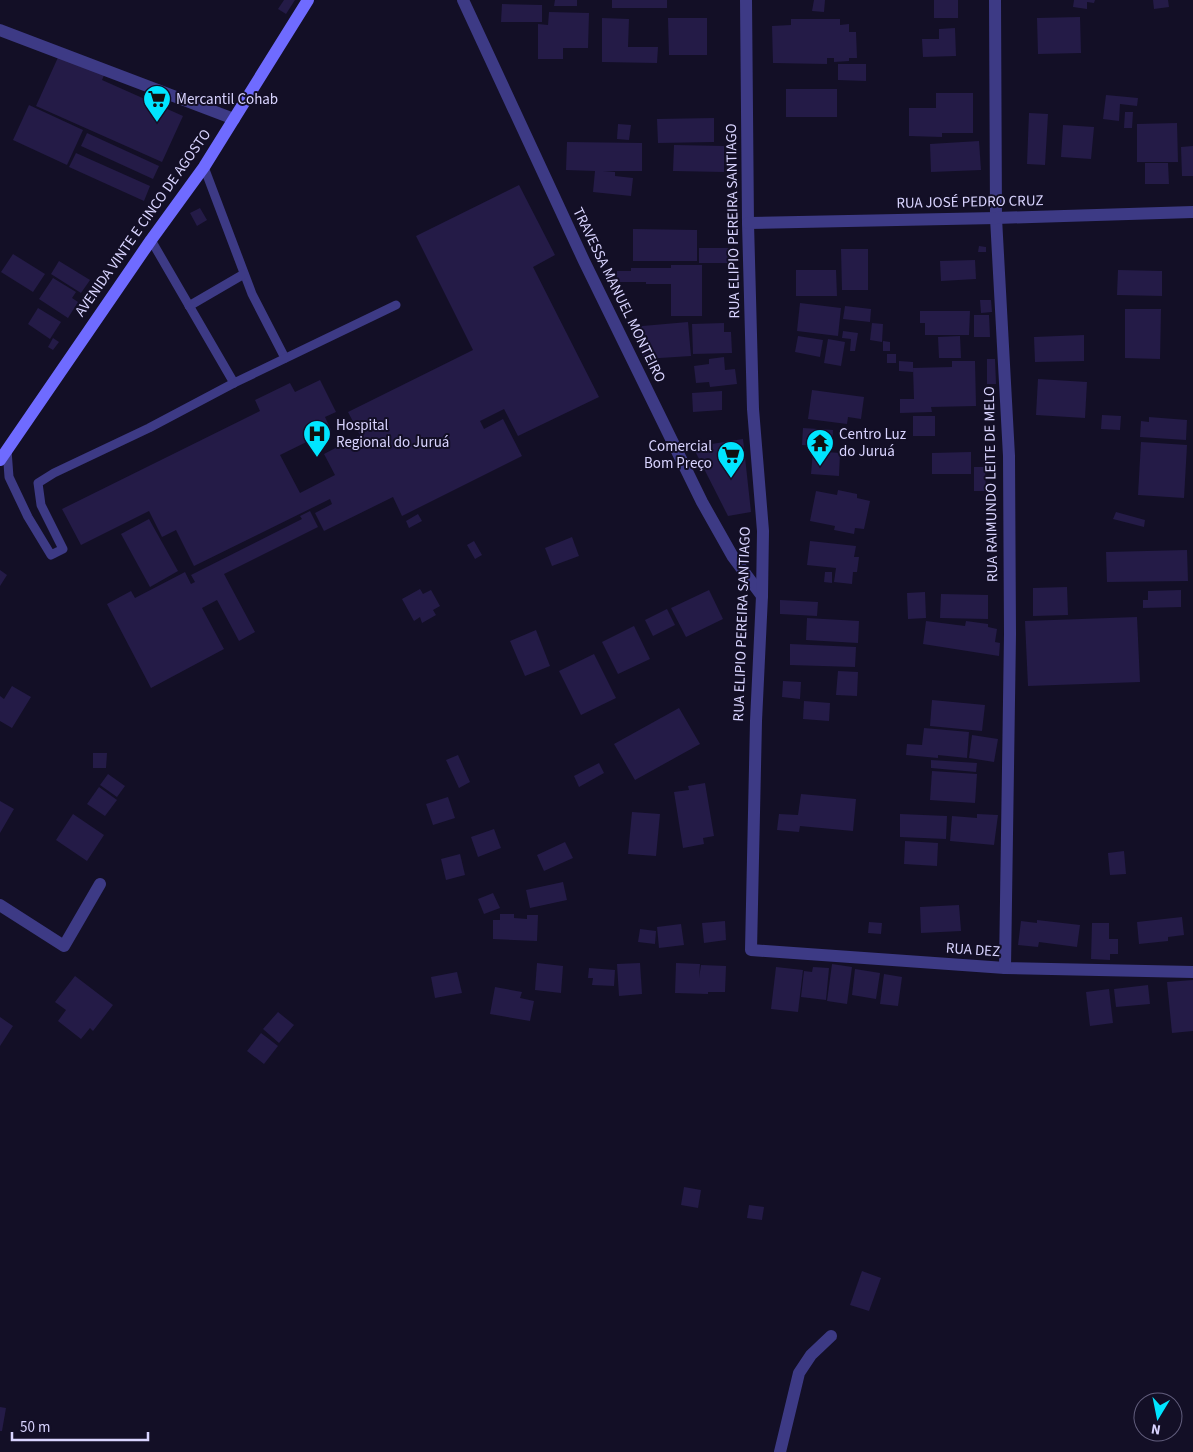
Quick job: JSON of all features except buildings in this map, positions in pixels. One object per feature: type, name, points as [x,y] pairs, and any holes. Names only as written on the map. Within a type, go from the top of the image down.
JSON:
[{"type":"main road","name":"AVENIDA VINTE E CINCO DE AGOSTO","points":[[3,455],[151,240],[204,167],[308,0]]},
{"type":"street","name":"TRAVESSA MANUEL MONTEIRO","points":[[463,0],[584,262],[698,493],[729,550],[762,596]]},
{"type":"street","name":"RUA ELIPIO PEREIRA SANTIAGO","points":[[746,0],[748,223],[753,409],[763,531],[756,721],[751,950]]},
{"type":"street","name":"RUA RAIMUNDO LEITE DE MELO","points":[[995,0],[996,218],[1009,456],[1010,634],[1006,968]]},
{"type":"street","points":[[0,30],[234,119]]},
{"type":"street","name":"RUA JOSÉ PEDRO CRUZ","points":[[748,223],[1193,212]]},
{"type":"street","points":[[0,905],[64,946],[100,884]]},
{"type":"street","name":"RUA DEZ","points":[[751,950],[1006,968],[1193,972]]},
{"type":"street","points":[[780,1452],[799,1373],[811,1355],[831,1336]]},
{"type":"lane","points":[[204,167],[244,274],[270,331],[285,358]]},
{"type":"lane","points":[[151,240],[234,383]]},
{"type":"lane","points":[[189,306],[244,274]]},
{"type":"lane","points":[[3,455],[8,477],[28,517],[51,555],[63,549],[41,504],[38,483],[54,473],[149,428],[234,383],[396,305]]},
{"type":"place","name":"Mercantil Cohab","points":[[157,123]]},
{"type":"place","name":"Hospital Regional do Juruá","points":[[317,458]]},
{"type":"place","name":"Centro Luz do Juruá","points":[[820,467]]},
{"type":"place","name":"Comercial Bom Preço","points":[[731,479]]}]
